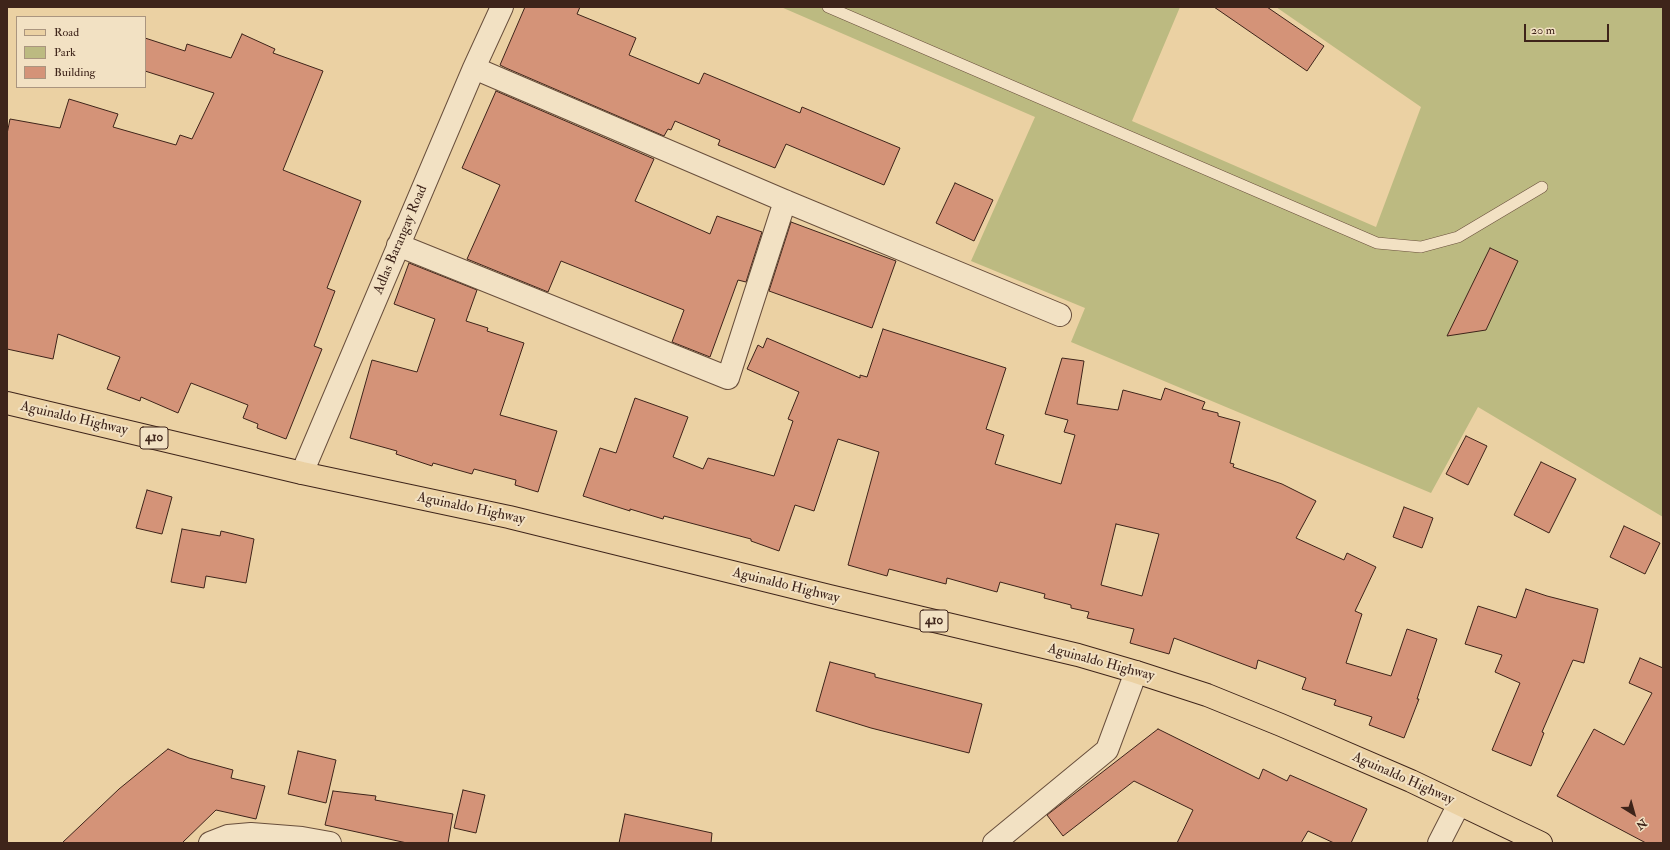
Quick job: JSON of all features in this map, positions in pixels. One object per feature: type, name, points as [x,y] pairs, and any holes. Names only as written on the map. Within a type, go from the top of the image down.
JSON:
[{"type":"main road","name":"Aguinaldo Highway","points":[[7,403],[302,473],[524,521],[1078,655],[1207,695],[1281,725],[1411,781],[1541,843]]},
{"type":"street","name":"Adlas Barangay Road","points":[[302,473],[398,245],[474,68],[502,7]]},
{"type":"street","points":[[474,68],[785,201],[1060,315]]},
{"type":"street","points":[[398,245],[728,378],[785,201]]},
{"type":"street","points":[[994,843],[1107,750],[1136,672]]},
{"type":"street","points":[[1440,843],[1460,804]]},
{"type":"street","points":[[210,843],[228,836],[251,834],[302,838],[330,843]]},
{"type":"lane","points":[[828,7],[1377,243],[1421,247],[1458,237],[1542,188]]},
{"type":"green space","points":[[781,7],[1180,7],[1132,121],[1376,227],[1421,107],[1276,7],[1663,7],[1663,517],[1478,407],[1431,493],[1071,342],[1085,308],[971,261],[1035,117]]},
{"type":"building","points":[[525,7],[580,7],[577,14],[636,38],[629,55],[699,84],[704,73],[800,113],[802,107],[900,148],[884,185],[786,144],[775,168],[718,145],[720,140],[675,121],[671,130],[668,129],[664,136],[506,68],[500,65]]},
{"type":"building","points":[[1214,7],[1267,7],[1324,46],[1307,71]]},
{"type":"building","points":[[242,34],[275,49],[273,53],[323,71],[283,170],[361,201],[327,288],[335,291],[314,346],[322,349],[286,439],[257,428],[258,424],[243,418],[248,405],[191,383],[178,413],[141,397],[140,401],[107,389],[120,357],[58,334],[53,359],[7,349],[7,134],[10,119],[60,128],[69,99],[118,114],[113,127],[176,145],[180,135],[192,139],[214,93],[146,71],[146,38],[185,51],[187,44],[231,58]]},
{"type":"building","points":[[496,91],[654,159],[635,201],[710,234],[717,216],[762,232],[746,282],[738,280],[710,357],[672,342],[684,310],[561,261],[548,292],[467,259],[500,185],[462,168]]},
{"type":"building","points":[[955,183],[993,200],[974,241],[936,223]]},
{"type":"building","points":[[791,222],[896,261],[872,328],[769,291]]},
{"type":"building","points":[[1490,248],[1518,261],[1486,330],[1447,336]]},
{"type":"building","points":[[409,263],[477,290],[466,321],[488,328],[487,331],[524,343],[500,415],[557,431],[538,492],[515,485],[516,480],[474,469],[472,474],[433,463],[432,466],[396,454],[397,451],[350,438],[372,360],[417,372],[435,319],[394,304]]},
{"type":"building","points":[[883,329],[1006,368],[986,429],[1004,435],[995,464],[1061,484],[1075,435],[1064,432],[1068,420],[1045,414],[1062,358],[1084,361],[1077,404],[1118,410],[1123,390],[1161,400],[1165,388],[1205,402],[1202,409],[1218,413],[1218,416],[1240,422],[1230,463],[1234,464],[1233,467],[1282,484],[1316,501],[1296,538],[1344,560],[1347,553],[1376,567],[1355,611],[1362,614],[1346,663],[1391,676],[1407,629],[1437,639],[1417,699],[1419,699],[1404,738],[1369,725],[1372,717],[1334,705],[1336,700],[1302,689],[1306,678],[1258,660],[1256,669],[1174,638],[1169,654],[1130,643],[1134,629],[1087,618],[1089,612],[1071,608],[1071,605],[1044,598],[1045,594],[1000,582],[997,592],[947,578],[946,584],[889,569],[887,576],[848,565],[879,452],[838,439],[814,511],[795,505],[779,551],[751,541],[751,539],[664,516],[663,519],[630,509],[630,511],[583,496],[600,448],[616,453],[635,398],[688,417],[673,457],[703,469],[708,458],[774,476],[793,421],[788,419],[799,392],[747,369],[758,345],[763,348],[767,338],[860,378],[860,375],[867,377]],"holes":[[[1116,524],[1159,534],[1142,596],[1101,585]]]},
{"type":"building","points":[[1466,436],[1487,446],[1468,485],[1446,474]]},
{"type":"building","points":[[1541,462],[1576,479],[1549,533],[1514,515]]},
{"type":"building","points":[[147,490],[172,497],[162,534],[136,528]]},
{"type":"building","points":[[1404,507],[1433,518],[1422,548],[1393,537]]},
{"type":"building","points":[[1624,526],[1660,543],[1645,574],[1610,557]]},
{"type":"building","points":[[182,529],[220,536],[221,531],[254,539],[246,583],[206,576],[204,588],[171,582]]},
{"type":"building","points":[[1526,589],[1598,609],[1584,663],[1573,660],[1542,732],[1544,733],[1531,766],[1492,750],[1520,683],[1495,672],[1502,655],[1465,644],[1478,606],[1516,618]]},
{"type":"building","points":[[1640,658],[1663,668],[1663,843],[1646,843],[1557,796],[1594,729],[1624,745],[1652,693],[1629,683]]},
{"type":"building","points":[[830,662],[875,674],[875,677],[982,704],[969,753],[871,728],[816,711]]},
{"type":"building","points":[[1158,729],[1259,779],[1263,769],[1287,781],[1290,775],[1367,809],[1351,843],[1334,843],[1308,831],[1301,843],[1177,843],[1193,810],[1134,781],[1063,836],[1047,815]]},
{"type":"building","points":[[168,749],[189,758],[233,770],[231,778],[265,786],[256,819],[216,810],[182,843],[62,843],[119,789]]},
{"type":"building","points":[[298,751],[336,760],[326,803],[288,794]]},
{"type":"building","points":[[463,790],[485,795],[476,833],[454,828]]},
{"type":"building","points":[[333,791],[376,796],[375,800],[453,814],[448,843],[407,843],[325,825]]},
{"type":"building","points":[[625,814],[712,833],[711,843],[619,843]]}]
